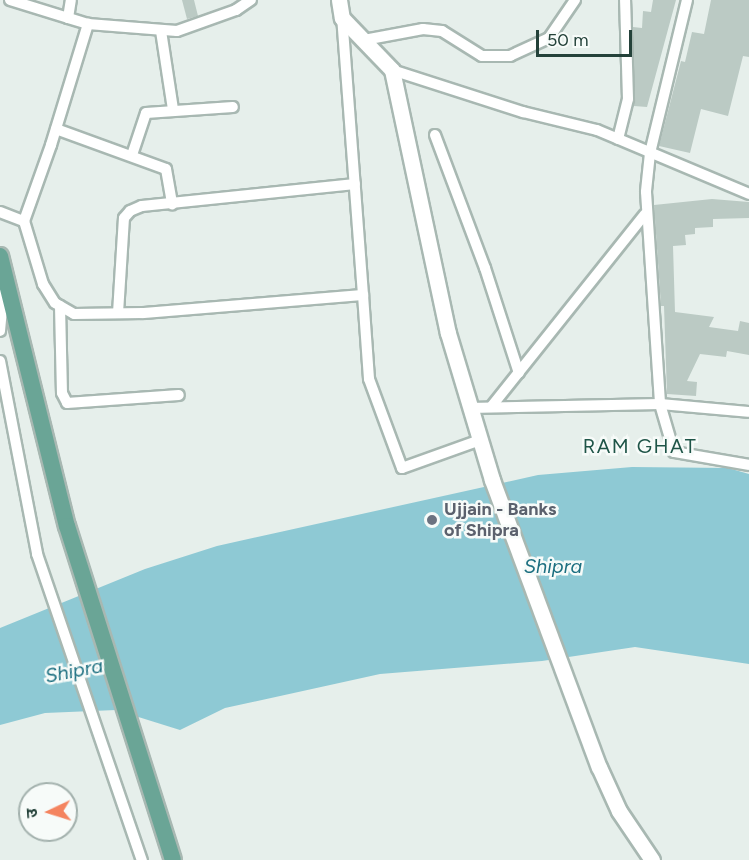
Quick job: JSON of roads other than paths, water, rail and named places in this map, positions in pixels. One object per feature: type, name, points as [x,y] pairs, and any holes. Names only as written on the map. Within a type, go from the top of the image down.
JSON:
[{"type":"main road","points":[[339,0],[342,18],[392,70],[448,333],[492,480],[619,811],[652,860]]},
{"type":"main road","points":[[0,256],[4,283],[67,526],[173,860]]},
{"type":"street","points":[[10,0],[88,24],[161,31],[185,29],[236,10],[251,0]]},
{"type":"street","points":[[68,18],[71,0]]},
{"type":"street","points":[[364,40],[423,29],[442,31],[482,56],[510,56],[549,38],[574,0]]},
{"type":"street","points":[[618,139],[628,99],[626,0]]},
{"type":"street","points":[[687,0],[650,153],[644,214],[660,404],[674,452],[749,465]]},
{"type":"street","points":[[342,18],[369,379],[402,468],[480,440]]},
{"type":"street","points":[[88,24],[56,129],[24,221],[44,284],[60,306],[74,314],[118,313],[363,295]]},
{"type":"street","points":[[161,31],[173,109]]},
{"type":"street","points":[[392,70],[618,139],[749,194]]},
{"type":"street","points":[[132,155],[146,113],[173,109],[233,107]]},
{"type":"street","points":[[56,129],[166,169],[172,204]]},
{"type":"street","points":[[435,135],[485,268],[519,373]]},
{"type":"street","points":[[118,313],[124,218],[142,206],[355,184]]},
{"type":"street","points":[[0,212],[24,221]]},
{"type":"street","points":[[491,407],[644,214]]},
{"type":"street","points":[[0,331],[4,283]]},
{"type":"street","points":[[60,306],[62,393],[67,403],[179,395]]},
{"type":"street","points":[[0,361],[37,554],[142,860]]},
{"type":"street","points":[[469,408],[660,404],[749,412]]},
{"type":"water","name":"Shipra","points":[[632,467],[728,468],[749,474],[749,664],[635,647],[542,661],[380,674],[225,708],[180,730],[116,710],[45,713],[0,725],[0,628],[145,569],[217,546],[538,475]]},
{"type":"place","name":"Ujjain - Banks of Shipra","points":[[432,520]]},
{"type":"district","name":"RAM GHAT","points":[[640,446]]}]
